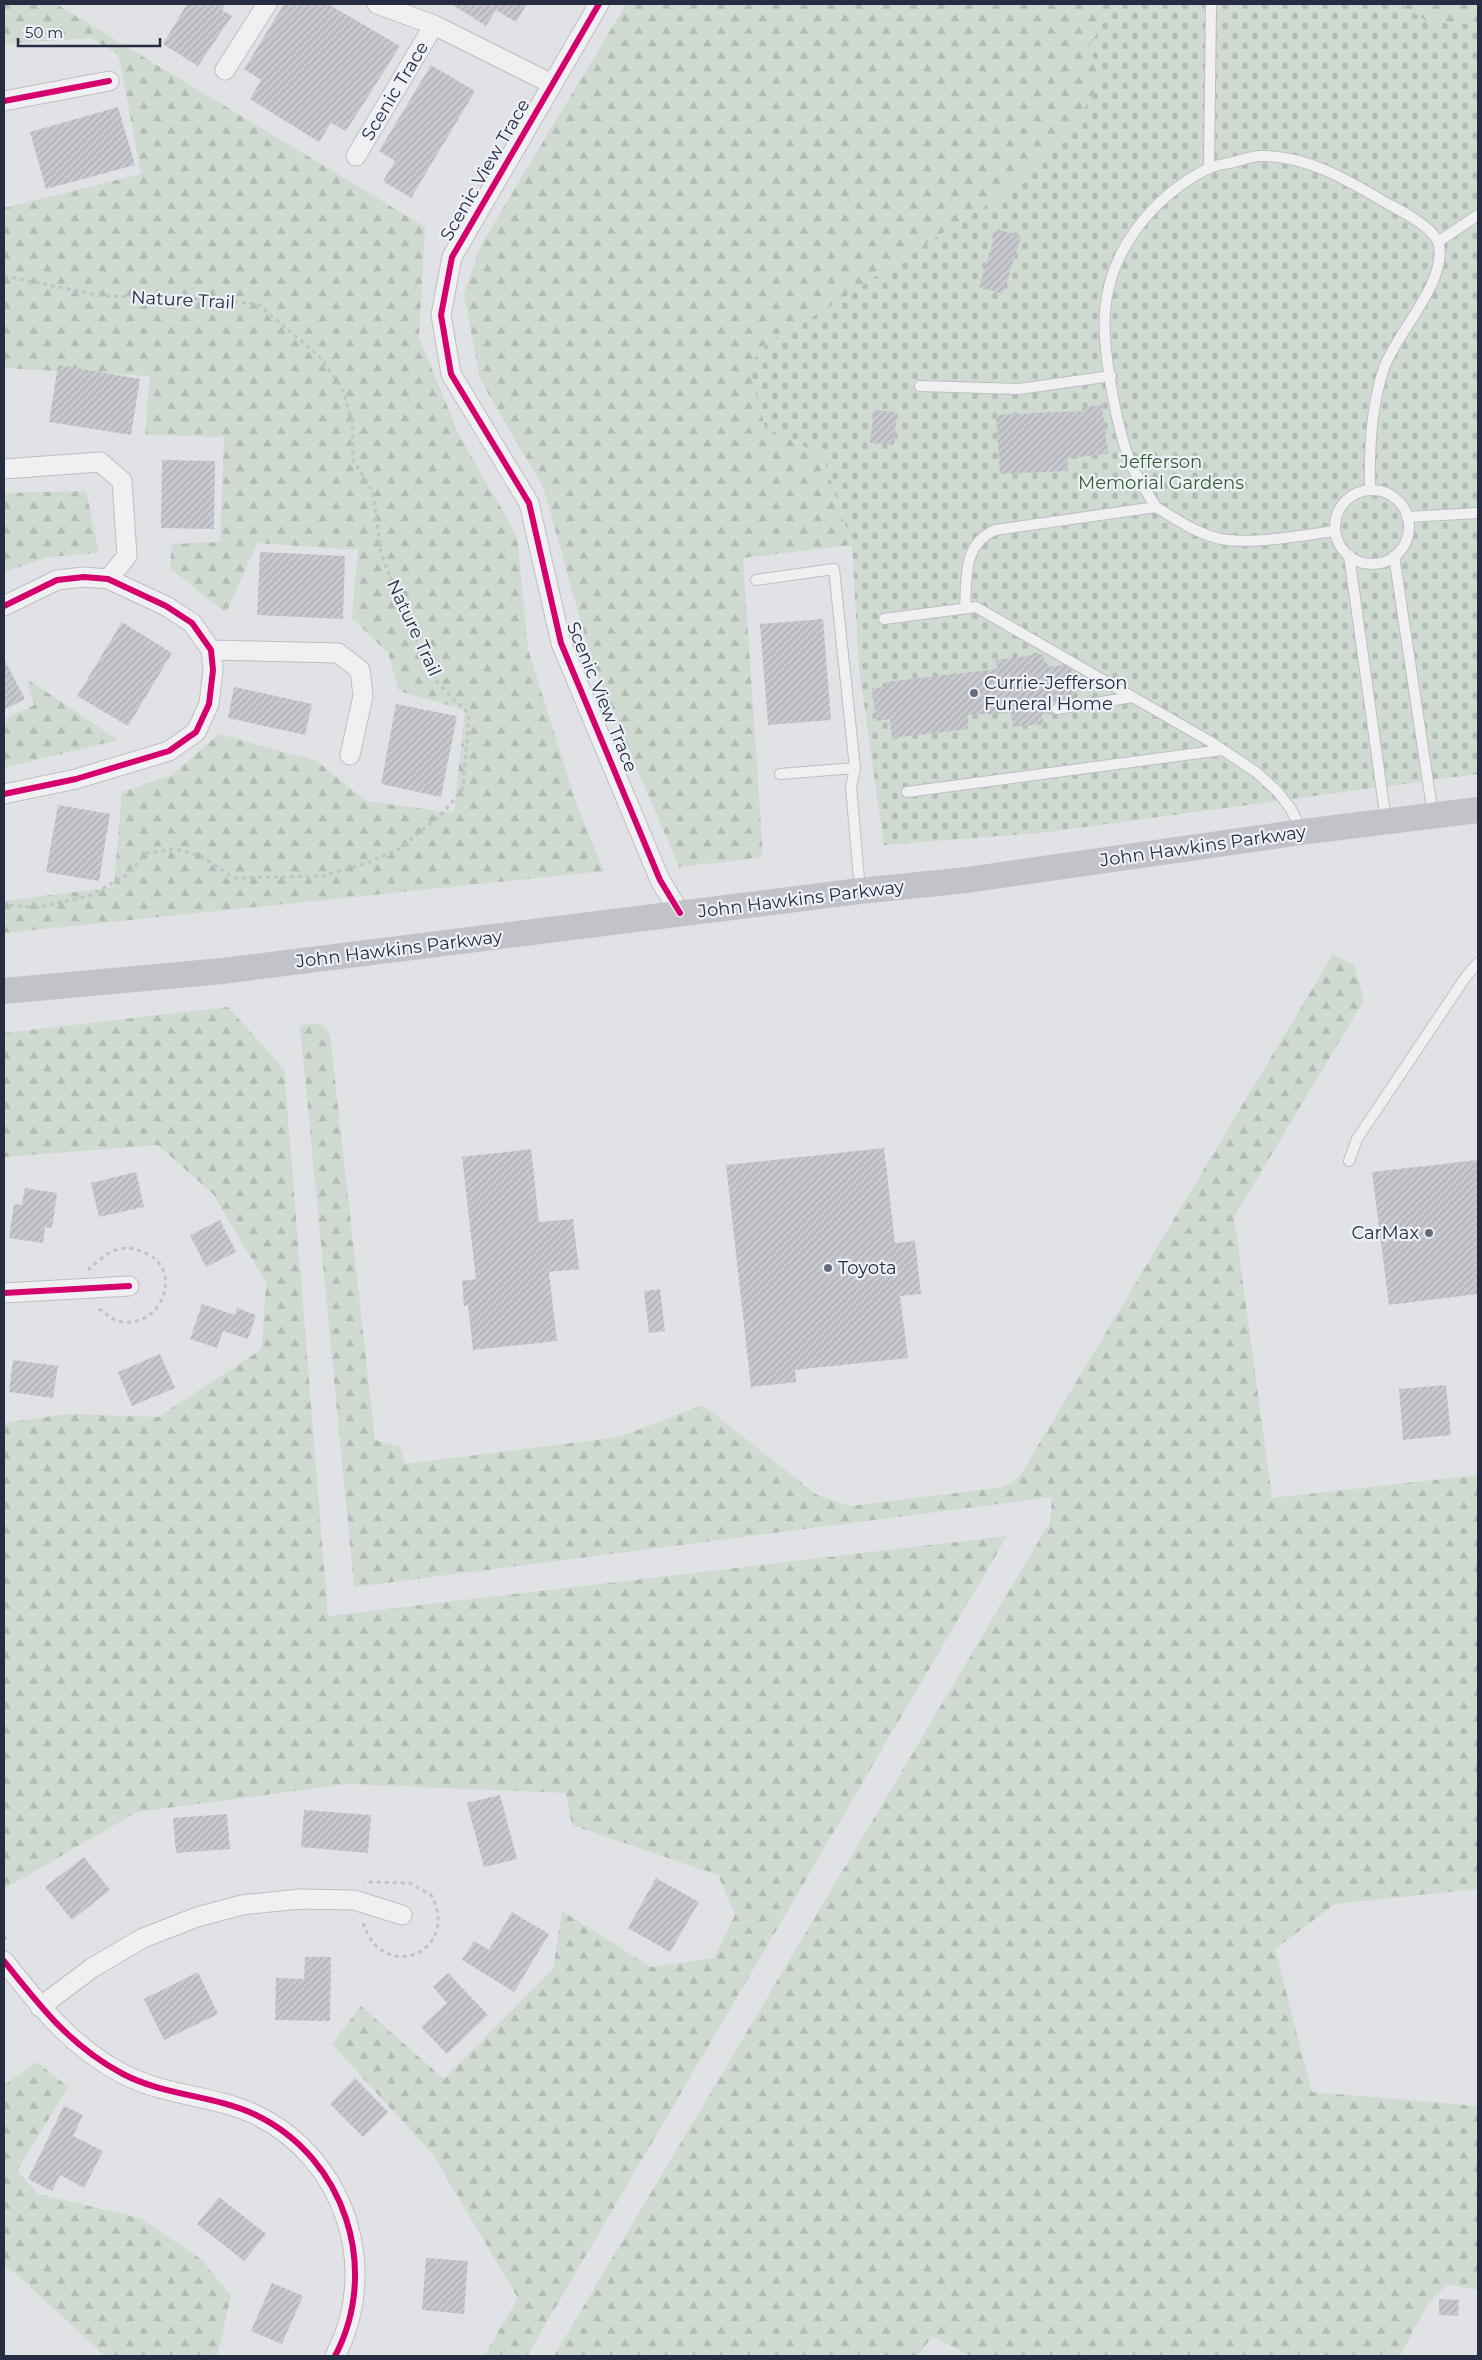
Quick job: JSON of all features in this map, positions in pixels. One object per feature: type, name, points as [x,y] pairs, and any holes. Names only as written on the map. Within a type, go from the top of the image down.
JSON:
[{"type":"main road","name":"John Hawkins Parkway","points":[[4,991],[222,971],[860,891],[967,880],[1302,832],[1478,810]]},
{"type":"street","points":[[225,70],[266,4]]},
{"type":"street","points":[[377,4],[434,25],[552,84]]},
{"type":"street","name":"Scenic View Trace","points":[[599,4],[452,257],[441,316],[451,374],[528,503],[561,643],[660,880],[680,913]]},
{"type":"street","name":"Scenic Trace","points":[[356,156],[434,25]]},
{"type":"street","points":[[4,100],[109,81]]},
{"type":"street","points":[[4,469],[100,462],[122,481],[128,556],[108,579]]},
{"type":"street","points":[[4,606],[57,580],[84,577],[108,579],[166,606],[192,623],[211,650],[213,670],[209,704],[196,732],[169,751],[76,779],[4,794]]},
{"type":"street","points":[[211,650],[338,653],[360,670],[363,696],[350,755]]},
{"type":"street","points":[[4,1293],[128,1286]]},
{"type":"street","points":[[40,2007],[92,1968],[143,1938],[197,1917],[242,1905],[300,1899],[354,1900],[402,1915]]},
{"type":"street","points":[[7,1952],[40,2007],[66,2034],[93,2055],[145,2084],[256,2115],[278,2128],[304,2149],[317,2164],[337,2194],[354,2242],[356,2280],[352,2306],[346,2332],[335,2356]]},
{"type":"lane","points":[[1209,168],[1211,4]]},
{"type":"lane","points":[[1335,531],[1243,541],[1221,539],[1187,526],[1156,507],[1130,462],[1121,433],[1106,347],[1105,311],[1113,271],[1125,244],[1146,217],[1170,194],[1209,168],[1259,155],[1291,160],[1332,172],[1405,213],[1432,232],[1438,242],[1440,256],[1436,274],[1424,298],[1392,348],[1383,371],[1372,436],[1370,490]]},
{"type":"lane","points":[[1438,242],[1478,215]]},
{"type":"lane","points":[[920,386],[1019,389],[1111,376]]},
{"type":"lane","points":[[1370,490],[1382,492],[1402,506],[1407,517],[1409,529],[1406,541],[1394,556],[1379,563],[1367,564],[1348,555],[1338,543],[1335,531],[1336,519],[1340,508],[1348,499],[1358,493],[1370,490]]},
{"type":"lane","points":[[965,608],[970,556],[976,544],[984,535],[996,530],[1156,507]]},
{"type":"lane","points":[[1407,517],[1478,514]]},
{"type":"lane","points":[[1348,555],[1386,823]]},
{"type":"lane","points":[[1394,556],[1433,816]]},
{"type":"lane","points":[[756,580],[834,569],[855,768],[851,787],[860,891]]},
{"type":"lane","points":[[884,619],[976,607],[1222,750],[1256,772],[1278,791],[1302,832]]},
{"type":"lane","points":[[1057,709],[1133,698]]},
{"type":"lane","points":[[907,792],[1222,750]]},
{"type":"lane","points":[[780,774],[855,768]]},
{"type":"lane","points":[[1349,1161],[1357,1139],[1467,975],[1478,963]]},
{"type":"path","points":[[358,1917],[363,1921],[371,1942],[386,1954],[400,1957],[412,1956],[423,1951],[432,1942],[437,1933],[438,1913],[431,1895],[410,1884],[362,1882]]},
{"type":"path","points":[[4,1936],[7,1952]]},
{"type":"green space","points":[[4,4],[56,4],[425,227],[419,337],[458,433],[517,536],[528,649],[577,806],[604,871],[4,933],[4,901],[114,887],[122,792],[172,775],[219,734],[317,761],[366,801],[454,813],[465,710],[399,691],[388,653],[352,618],[358,550],[257,543],[226,613],[170,568],[172,544],[220,542],[224,437],[145,435],[150,376],[4,368],[4,208],[141,174],[119,55],[91,38],[4,44]]},
{"type":"green space","points":[[626,4],[1114,4],[1090,45],[1100,84],[1069,132],[998,198],[830,307],[773,339],[765,427],[823,456],[852,545],[743,558],[763,857],[679,867],[593,666],[544,489],[480,379],[464,294],[481,245]]},
{"type":"green space","name":"Jefferson Memorial Gardens","points":[[1114,4],[1400,4],[1426,21],[1478,25],[1478,774],[1048,832],[884,845],[859,668],[852,545],[823,456],[765,427],[748,365],[773,339],[830,307],[998,198],[1069,132],[1100,84],[1090,45]]},
{"type":"green space","points":[[1400,4],[1478,4],[1478,25],[1426,21]]},
{"type":"green space","points":[[86,491],[99,553],[48,557],[4,572],[4,493]]},
{"type":"green space","points":[[27,679],[118,740],[4,768],[4,719],[34,705]]},
{"type":"green space","points":[[1333,954],[1354,965],[1364,1000],[1234,1217],[1272,1498],[1478,1475],[1478,1889],[1335,1904],[1275,1949],[1312,2092],[1478,2106],[1478,2290],[1447,2284],[1427,2305],[1400,2356],[971,2356],[932,2336],[918,2356],[554,2356],[1050,1522],[1052,1497],[354,1587],[300,1026],[312,1023],[323,1025],[330,1035],[375,1440],[400,1447],[405,1464],[619,1437],[703,1405],[817,1495],[850,1506],[1004,1487],[1019,1477]]},
{"type":"green space","points":[[228,1007],[284,1069],[328,1616],[1007,1536],[527,2356],[484,2356],[518,2298],[434,2156],[332,2044],[361,2006],[444,2079],[553,1969],[562,1911],[651,1967],[714,1958],[735,1915],[718,1875],[572,1825],[566,1793],[347,1784],[137,1812],[4,1889],[4,1423],[67,1414],[158,1417],[262,1349],[266,1282],[213,1194],[158,1145],[4,1157],[4,1033]]},
{"type":"green space","points":[[37,2062],[68,2087],[17,2170],[38,2194],[140,2218],[202,2260],[231,2296],[217,2356],[105,2356],[15,2273],[4,2267],[4,2085]]},
{"type":"building","points":[[187,4],[226,4],[222,10],[232,16],[198,66],[163,44]]},
{"type":"building","points":[[284,4],[328,4],[400,46],[346,131],[331,123],[319,142],[250,99],[261,80],[244,69]]},
{"type":"building","points":[[451,4],[527,4],[516,22],[496,10],[486,26]]},
{"type":"building","points":[[431,65],[475,91],[411,198],[383,181],[395,161],[379,151]]},
{"type":"building","points":[[118,107],[135,165],[46,189],[30,132]]},
{"type":"building","points":[[997,229],[1021,236],[1003,294],[979,287]]},
{"type":"building","points":[[58,365],[140,379],[131,435],[49,422]]},
{"type":"building","points":[[1102,405],[1108,454],[1067,458],[1068,471],[1000,474],[996,415],[1083,411],[1082,407]]},
{"type":"building","points":[[874,410],[897,412],[894,445],[870,443]]},
{"type":"building","points":[[162,460],[215,461],[214,529],[161,528]]},
{"type":"building","points":[[260,552],[345,556],[343,619],[257,615]]},
{"type":"building","points":[[823,619],[831,720],[768,725],[760,624]]},
{"type":"building","points":[[122,622],[172,653],[128,726],[77,696]]},
{"type":"building","name":"Currie-Jefferson Funeral Home","points":[[1043,654],[1044,667],[1064,665],[1072,670],[1075,699],[1050,702],[1052,714],[1042,714],[1044,724],[1013,727],[1011,713],[968,715],[968,729],[892,738],[890,719],[876,721],[872,688],[886,687],[886,682],[997,669],[996,660]]},
{"type":"building","points":[[4,659],[25,699],[4,710]]},
{"type":"building","points":[[234,687],[312,704],[305,735],[228,718]]},
{"type":"building","points":[[396,704],[457,716],[441,797],[381,784]]},
{"type":"building","points":[[58,805],[110,814],[99,881],[46,872]]},
{"type":"building","name":"Toyota","points":[[884,1148],[895,1243],[915,1241],[921,1294],[900,1296],[908,1358],[795,1370],[796,1382],[751,1387],[726,1165]]},
{"type":"building","points":[[531,1149],[539,1222],[573,1219],[579,1269],[549,1272],[557,1341],[473,1350],[468,1305],[464,1306],[462,1281],[476,1279],[462,1157]]},
{"type":"building","name":"CarMax","points":[[1478,1160],[1478,1294],[1389,1305],[1372,1172]]},
{"type":"building","points":[[136,1172],[144,1207],[99,1217],[91,1183]]},
{"type":"building","points":[[25,1188],[57,1193],[52,1228],[45,1227],[43,1243],[9,1238],[14,1204],[22,1205]]},
{"type":"building","points":[[220,1220],[236,1252],[206,1267],[190,1235]]},
{"type":"building","points":[[660,1289],[665,1331],[649,1333],[644,1291]]},
{"type":"building","points":[[202,1304],[235,1315],[237,1308],[256,1315],[248,1339],[223,1331],[217,1348],[190,1339]]},
{"type":"building","points":[[160,1354],[175,1388],[132,1406],[118,1372]]},
{"type":"building","points":[[13,1360],[58,1366],[53,1398],[9,1392]]},
{"type":"building","points":[[1446,1385],[1451,1435],[1403,1440],[1399,1389]]},
{"type":"building","points":[[500,1795],[517,1859],[484,1867],[467,1803]]},
{"type":"building","points":[[304,1810],[371,1815],[368,1853],[301,1847]]},
{"type":"building","points":[[227,1814],[230,1849],[176,1853],[173,1818]]},
{"type":"building","points":[[84,1857],[110,1890],[72,1920],[45,1887]]},
{"type":"building","points":[[656,1878],[699,1902],[670,1952],[628,1928]]},
{"type":"building","points":[[512,1912],[549,1934],[514,1992],[462,1960],[474,1941],[489,1950]]},
{"type":"building","points":[[305,1957],[331,1957],[330,2021],[275,2020],[276,1978],[304,1979]]},
{"type":"building","points":[[198,1972],[218,2014],[164,2040],[144,1999]]},
{"type":"building","points":[[448,1973],[488,2015],[447,2054],[421,2027],[447,2003],[433,1987]]},
{"type":"building","points":[[355,2078],[388,2112],[363,2137],[330,2104]]},
{"type":"building","points":[[64,2106],[83,2115],[73,2136],[103,2151],[84,2188],[60,2175],[52,2191],[28,2179]]},
{"type":"building","points":[[219,2197],[266,2234],[244,2261],[197,2224]]},
{"type":"building","points":[[426,2258],[468,2261],[464,2314],[422,2310]]},
{"type":"building","points":[[272,2283],[303,2296],[282,2344],[251,2331]]},
{"type":"building","points":[[1439,2299],[1459,2300],[1458,2316],[1439,2315]]},
{"type":"cycle path","points":[[599,4],[452,257],[441,315],[451,374],[529,503],[561,643],[660,880],[680,913]]},
{"type":"cycle path","points":[[4,101],[109,81]]},
{"type":"cycle path","points":[[4,606],[57,580],[84,577],[108,579],[166,606],[192,623],[211,650],[213,670],[209,704],[196,732],[169,751],[76,779],[4,794]]},
{"type":"cycle path","points":[[4,1293],[129,1286]]},
{"type":"cycle path","points":[[4,1961],[57,2024],[87,2051],[104,2063],[123,2074],[156,2087],[223,2103],[256,2115],[287,2134],[312,2159],[332,2187],[346,2219],[354,2253],[355,2288],[348,2322],[335,2356]]},
{"type":"place","name":"Currie-Jefferson Funeral Home","points":[[974,693]]},
{"type":"place","name":"CarMax","points":[[1429,1233]]},
{"type":"place","name":"Toyota","points":[[828,1268]]}]
